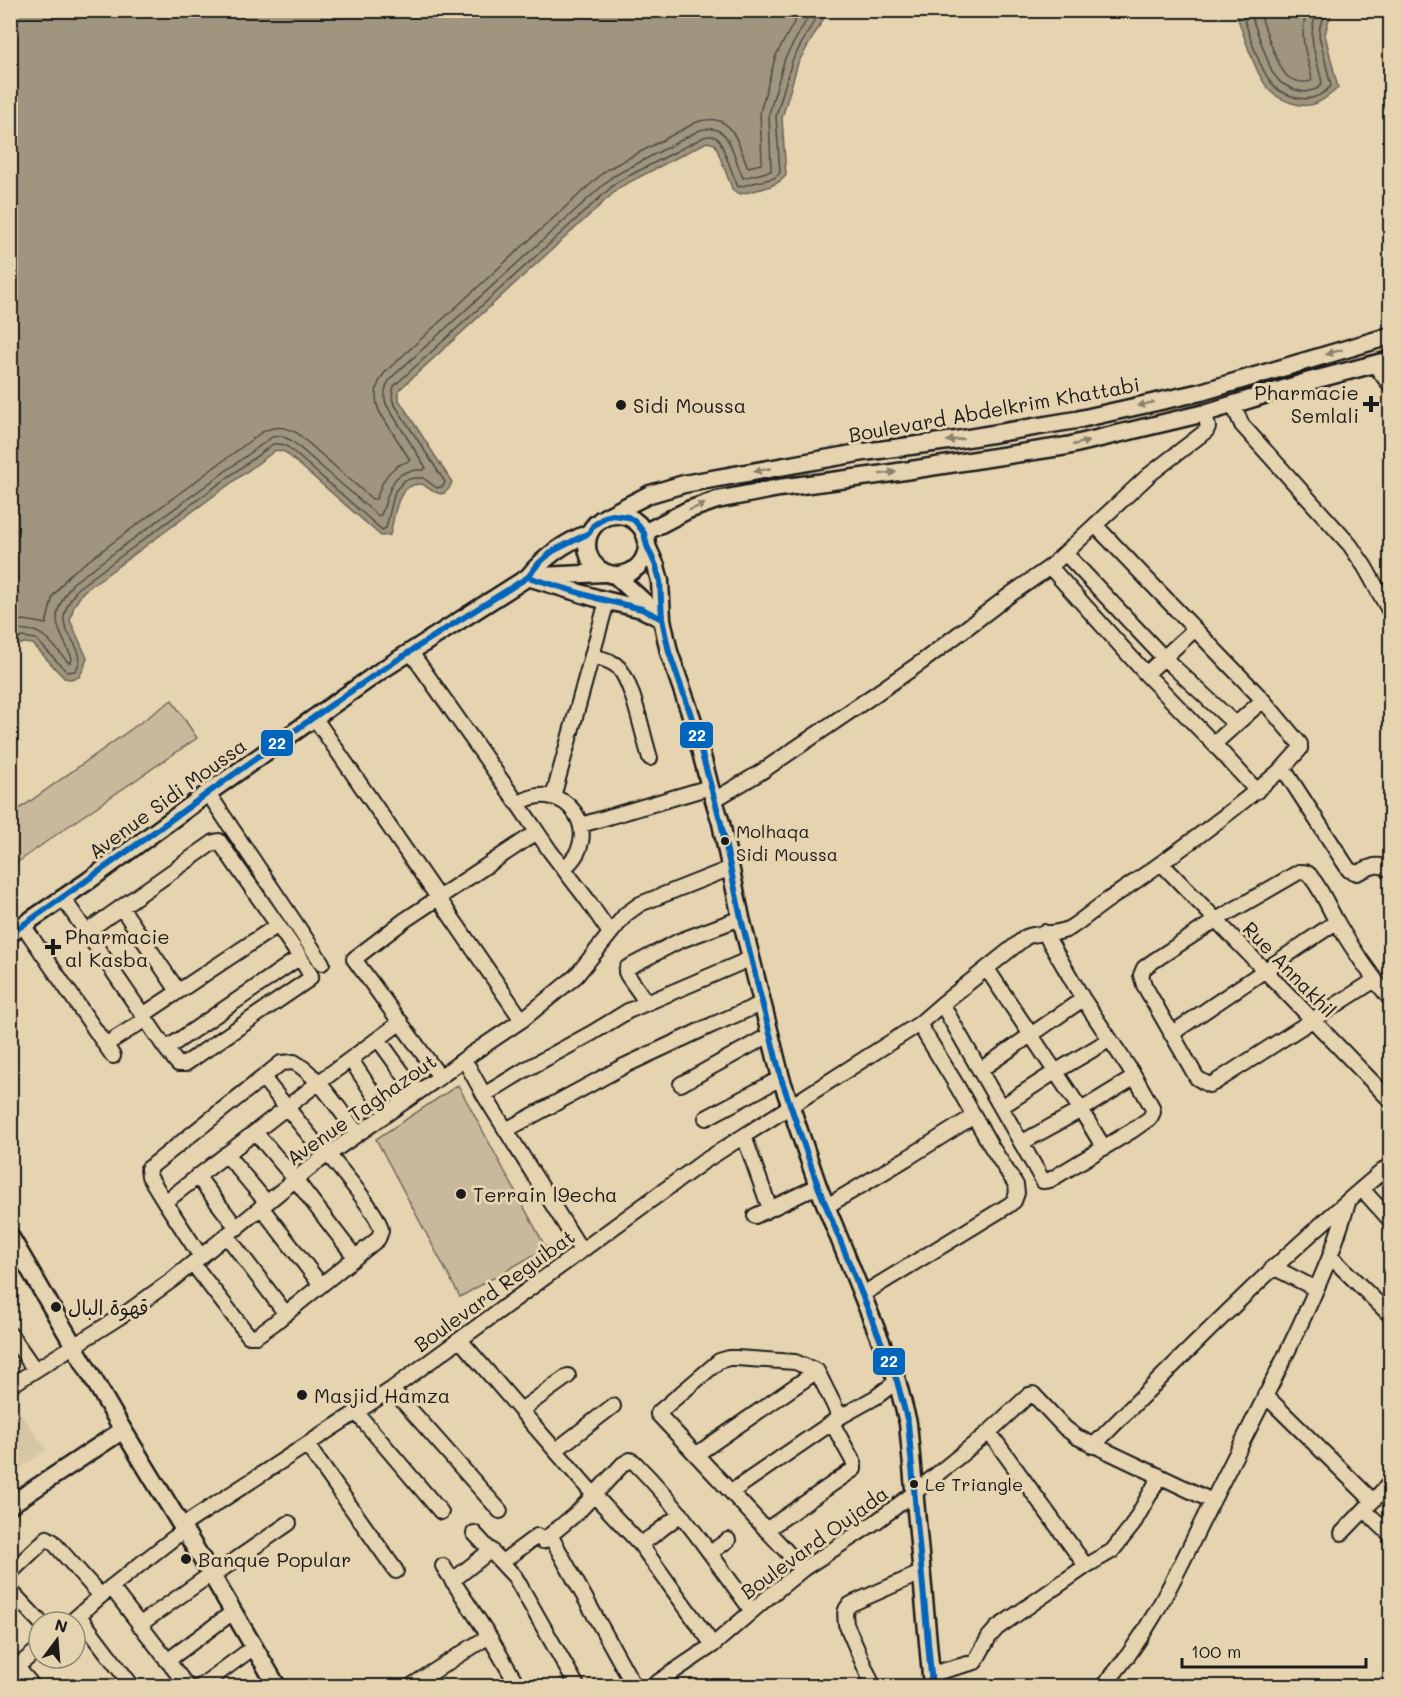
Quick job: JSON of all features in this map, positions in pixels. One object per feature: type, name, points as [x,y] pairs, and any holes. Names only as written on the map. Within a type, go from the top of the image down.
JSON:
[{"type":"street","name":"Boulevard Abdelkrim Khattabi","points":[[605,517],[638,499],[664,489],[794,464],[1076,420],[1201,392],[1390,336]]},
{"type":"street","points":[[646,540],[688,510],[738,495],[1068,446],[1205,413],[1310,381],[1383,362],[1390,385]]},
{"type":"street","points":[[1233,405],[1242,425],[1350,545],[1390,612]]},
{"type":"street","points":[[581,825],[712,794],[761,772],[866,701],[1050,567],[1159,467],[1206,431],[1208,427],[1205,413]]},
{"type":"street","points":[[794,464],[797,485]]},
{"type":"street","points":[[662,620],[610,574],[597,568],[591,561],[587,552],[587,541],[589,533],[598,521],[613,515],[628,517],[634,521],[646,540],[656,566],[660,580],[662,620],[669,652],[692,718],[712,794],[781,1078],[818,1186],[897,1381],[908,1423],[931,1680],[975,1662],[989,1637],[997,1628],[1086,1566],[1112,1551],[1132,1526],[1160,1476]]},
{"type":"street","points":[[1095,525],[1263,700],[1214,744]]},
{"type":"street","name":"Avenue Sidi Moussa","points":[[17,930],[314,717],[411,651],[528,577],[553,551],[589,533]]},
{"type":"street","points":[[610,574],[625,574],[640,564],[645,556],[646,540]]},
{"type":"street","points":[[1066,554],[1164,658],[1235,724]]},
{"type":"street","points":[[1050,567],[1146,674],[1257,791]]},
{"type":"street","name":"Avenue Sidi Moussa","points":[[528,577],[610,574]]},
{"type":"street","points":[[528,577],[642,609],[662,620]]},
{"type":"street","points":[[553,797],[608,601]]},
{"type":"street","points":[[1146,674],[1194,630]]},
{"type":"street","points":[[411,651],[610,933]]},
{"type":"street","points":[[592,656],[614,663],[624,676],[650,758]]},
{"type":"street","name":"Boulevard Reguibat","points":[[85,1610],[183,1528],[392,1389],[703,1162],[919,1024],[1026,938],[1034,934],[1068,929],[1162,864],[1257,791],[1283,768],[1301,746],[1263,700]]},
{"type":"street","points":[[314,717],[522,1020]]},
{"type":"street","points":[[1283,768],[1349,870],[1358,873],[1380,865],[1390,870]]},
{"type":"street","points":[[208,793],[322,963]]},
{"type":"street","points":[[518,804],[531,797],[546,795],[569,805],[575,812],[581,825],[582,840],[572,862],[564,868]]},
{"type":"street","points":[[440,1077],[354,959],[405,920],[537,832]]},
{"type":"street","points":[[63,898],[86,932],[145,1017],[166,1049],[176,1063],[181,1065],[299,987],[310,979],[311,975],[219,841],[214,842],[86,932]]},
{"type":"street","name":"Rue Annakhil","points":[[1162,864],[1390,1100]]},
{"type":"street","name":"Avenue Taghazout","points":[[10,1386],[129,1311],[197,1261],[327,1155],[522,1020],[576,976],[626,914],[640,904],[731,868]]},
{"type":"street","points":[[1375,980],[1209,1085],[1197,1078],[1144,985],[1141,972],[1152,962],[1216,920],[1302,872],[1310,875],[1320,889],[1336,922],[1390,999]]},
{"type":"street","points":[[121,907],[178,991]]},
{"type":"street","points":[[647,1003],[628,976],[627,968],[679,941],[741,918]]},
{"type":"street","points":[[1171,1034],[1336,922]]},
{"type":"street","points":[[17,930],[109,1051],[145,1017],[178,991],[278,925]]},
{"type":"street","points":[[942,1004],[1044,1182],[1133,1130],[1152,1115],[1152,1107],[1083,999],[1044,932]]},
{"type":"street","points":[[166,1049],[300,957]]},
{"type":"street","points":[[484,1095],[592,1034],[614,1019],[752,958]]},
{"type":"street","points":[[987,969],[1104,1148]]},
{"type":"street","points":[[980,1070],[1083,999]]},
{"type":"street","points":[[506,1130],[624,1066],[763,1003]]},
{"type":"street","points":[[165,1202],[318,1083],[401,1022]]},
{"type":"street","points":[[863,1294],[1009,1205],[1016,1198],[1016,1185],[919,1024]]},
{"type":"street","points":[[681,1084],[771,1035]]},
{"type":"street","points":[[378,1039],[417,1093]]},
{"type":"street","points":[[1001,1107],[1109,1040]]},
{"type":"street","points":[[464,1059],[581,1250]]},
{"type":"street","points":[[351,1060],[387,1113]]},
{"type":"street","points":[[263,1078],[368,1206],[381,1229],[378,1239],[286,1314],[262,1333],[249,1336],[197,1261],[149,1176],[148,1169],[279,1064],[291,1061],[318,1083],[357,1133]]},
{"type":"street","points":[[1021,1143],[1134,1077]]},
{"type":"street","points":[[706,1118],[781,1078]]},
{"type":"street","points":[[827,1206],[974,1116]]},
{"type":"street","points":[[255,1132],[356,1257]]},
{"type":"street","points":[[744,1136],[770,1209]]},
{"type":"street","points":[[226,1154],[321,1285]]},
{"type":"street","points":[[1212,1501],[1093,1446],[1273,1267],[1390,1165]]},
{"type":"street","points":[[197,1176],[286,1314]]},
{"type":"street","points":[[754,1216],[818,1186]]},
{"type":"street","points":[[1362,1188],[1390,1220]]},
{"type":"street","points":[[1103,1686],[1131,1651],[1154,1616],[1235,1458],[1316,1289],[1348,1203]]},
{"type":"street","points":[[10,1236],[123,1430],[277,1686]]},
{"type":"street","points":[[1330,1256],[1390,1315]]},
{"type":"street","points":[[1273,1267],[1316,1289]]},
{"type":"street","points":[[10,1334],[34,1370]]},
{"type":"street","points":[[460,1340],[594,1496],[640,1544],[712,1645]]},
{"type":"street","points":[[766,1530],[854,1469],[854,1463],[817,1371],[803,1364],[786,1361],[729,1358],[719,1361],[658,1412],[665,1423],[697,1454],[766,1530],[803,1569]]},
{"type":"street","points":[[697,1454],[817,1371]]},
{"type":"street","points":[[521,1410],[568,1376]]},
{"type":"street","points":[[731,1492],[897,1381]]},
{"type":"street","points":[[392,1389],[500,1511]]},
{"type":"street","name":"Boulevard Oujada","points":[[652,1686],[712,1645],[803,1569],[877,1521],[914,1493],[989,1432],[1029,1395],[1033,1394],[1070,1433],[1093,1446]]},
{"type":"street","points":[[1265,1395],[1369,1506],[1390,1534]]},
{"type":"street","points":[[556,1450],[613,1406]]},
{"type":"street","points":[[356,1412],[441,1512]]},
{"type":"street","points":[[10,1505],[123,1430]]},
{"type":"street","points":[[989,1432],[1086,1566]]},
{"type":"street","points":[[307,1445],[396,1571]]},
{"type":"street","points":[[502,1562],[537,1536],[543,1541],[578,1512],[623,1464],[630,1460],[638,1465],[681,1514],[752,1611]]},
{"type":"street","points":[[1342,1533],[1390,1483]]},
{"type":"street","points":[[640,1544],[681,1514]]},
{"type":"street","points":[[139,1625],[289,1523]]},
{"type":"street","points":[[474,1533],[515,1577],[577,1686]]},
{"type":"street","points":[[550,1535],[634,1686]]},
{"type":"street","points":[[10,1573],[47,1538],[52,1541],[139,1625],[187,1686]]},
{"type":"street","points":[[710,1553],[728,1540]]},
{"type":"street","points":[[452,1581],[491,1550]]},
{"type":"street","points":[[443,1566],[489,1636],[518,1686]]},
{"type":"street","points":[[873,1686],[846,1624],[845,1610],[848,1605],[923,1572]]},
{"type":"street","points":[[10,1590],[29,1610]]},
{"type":"street","points":[[167,1661],[233,1612]]},
{"type":"street","points":[[87,1633],[132,1686]]},
{"type":"street","points":[[419,1684],[489,1636]]},
{"type":"street","points":[[201,1686],[254,1647]]},
{"type":"street","points":[[27,1657],[13,1666],[33,1686]]},
{"type":"shaded area","points":[[172,700],[197,738],[11,867],[11,815]]},
{"type":"shaded area","name":"Terrain l9echa","points":[[458,1085],[546,1248],[460,1297],[376,1139]]},
{"type":"shaded area","points":[[11,1401],[47,1449],[10,1475]]},
{"type":"water","points":[[10,11],[828,11],[798,63],[782,118],[786,175],[782,179],[765,188],[741,194],[733,191],[715,144],[707,142],[620,187],[399,390],[399,400],[452,482],[446,492],[439,493],[422,484],[407,488],[395,510],[390,535],[381,536],[285,452],[276,450],[83,592],[74,606],[70,620],[87,658],[79,677],[70,679],[64,678],[33,644],[24,643],[11,648]]},
{"type":"water","points":[[1235,11],[1334,11],[1325,35],[1338,88],[1311,105],[1299,105],[1275,95],[1262,80]]},
{"type":"transit line","name":"22","points":[[10,934],[335,702],[528,577],[553,551],[589,533],[593,526],[605,517],[613,515],[628,517],[635,521],[644,533],[660,581],[662,619],[669,652],[692,718],[721,823],[741,918],[781,1078],[818,1186],[897,1381],[908,1423],[932,1686]]},
{"type":"transit line","name":"22","points":[[528,577],[596,598],[642,609],[662,619]]},
{"type":"place","name":"Pharmacie Semlali","points":[[1371,404]]},
{"type":"place","name":"Sidi Moussa","points":[[621,405]]},
{"type":"place","name":"Molhaqa Sidi Moussa","points":[[725,841]]},
{"type":"place","name":"Pharmacie al Kasba","points":[[53,947]]},
{"type":"place","name":"Terrain l9echa","points":[[461,1194]]},
{"type":"place","name":"قهوة البال","points":[[56,1307]]},
{"type":"place","name":"Masjid Hamza","points":[[302,1395]]},
{"type":"place","name":"Le Triangle","points":[[914,1484]]},
{"type":"place","name":"Banque Popular","points":[[186,1559]]}]
